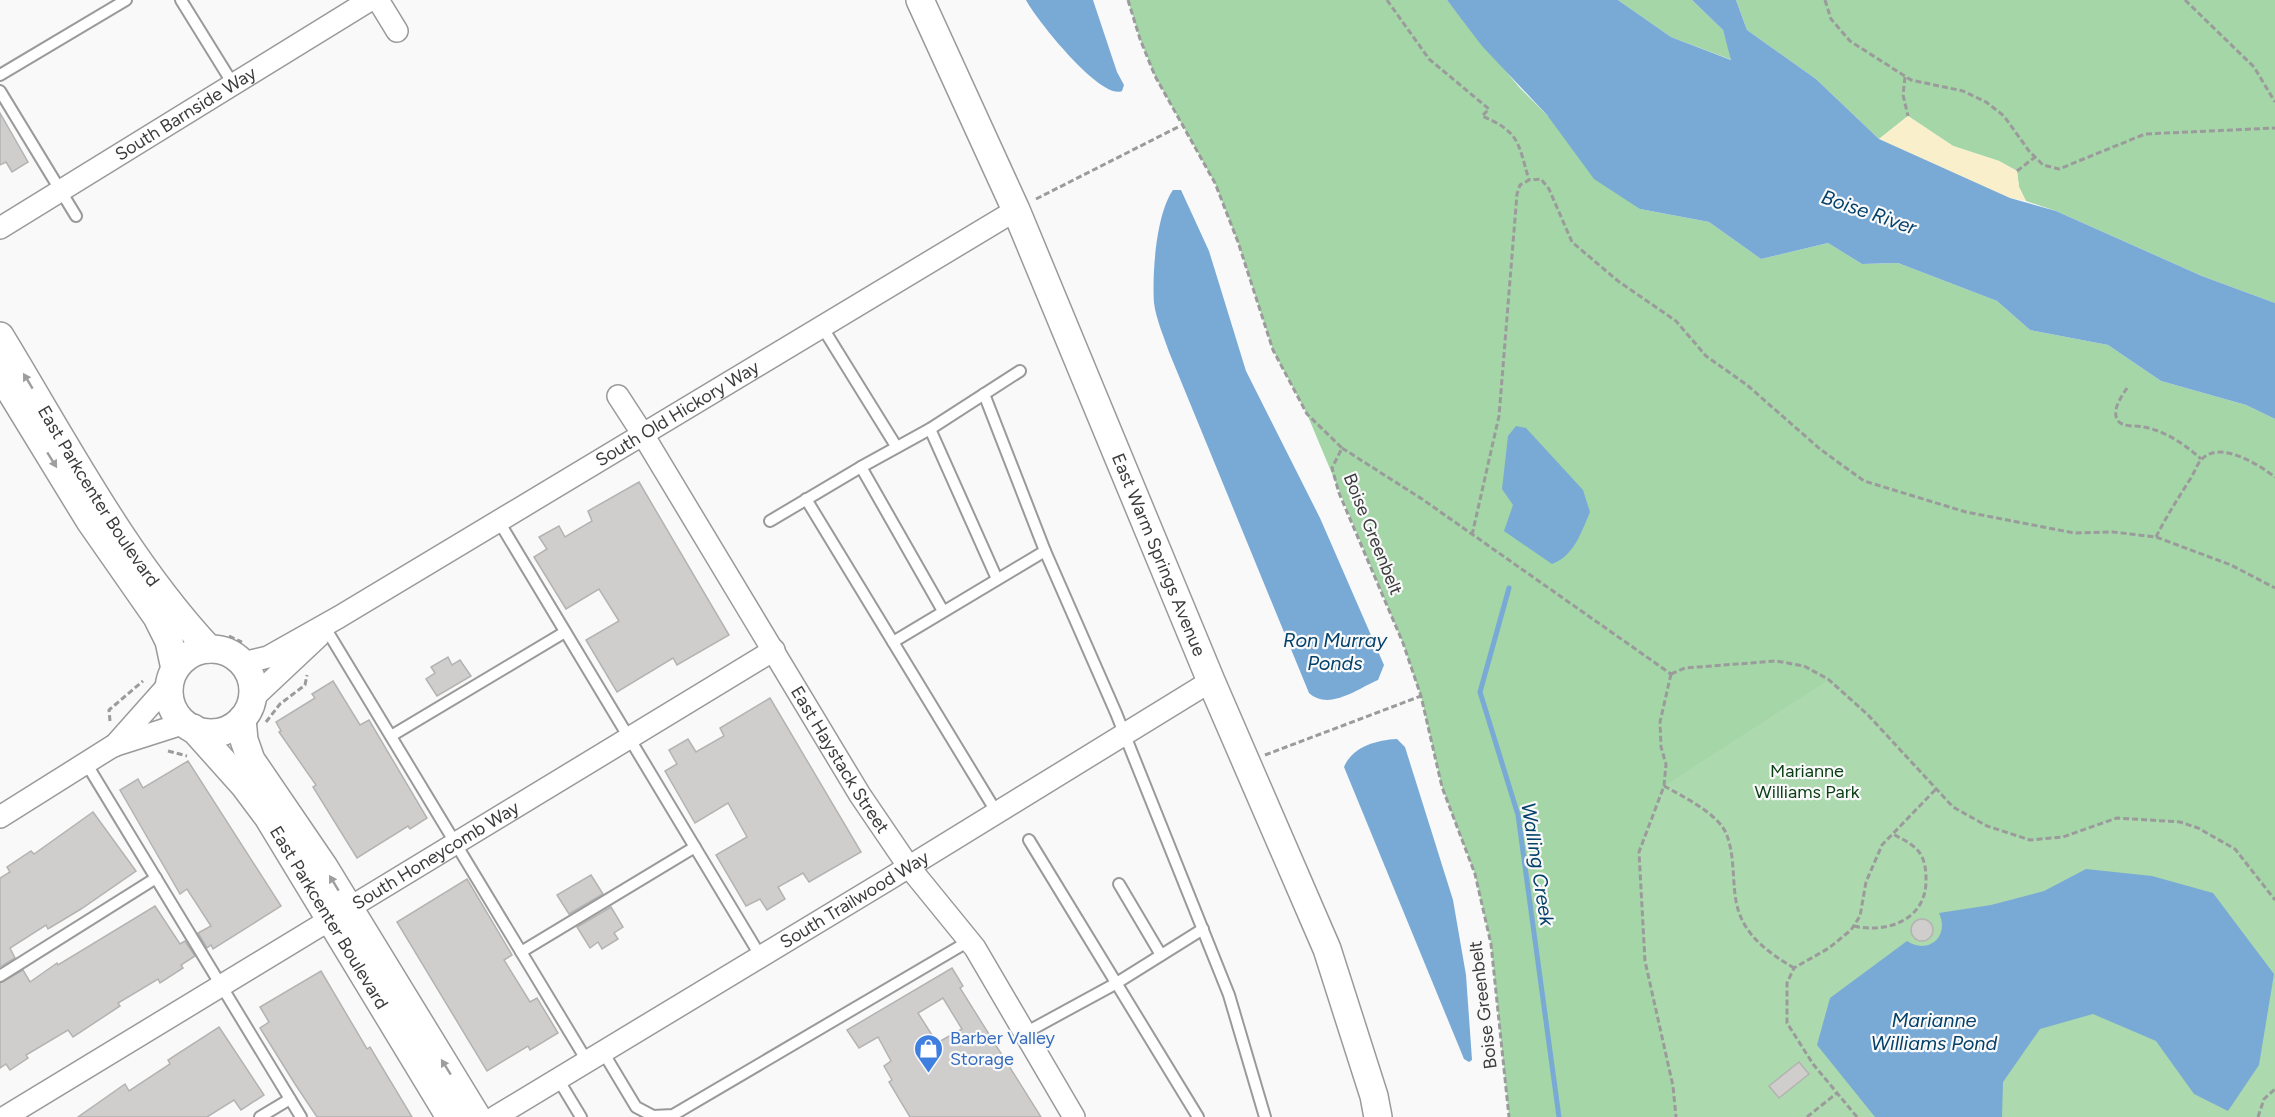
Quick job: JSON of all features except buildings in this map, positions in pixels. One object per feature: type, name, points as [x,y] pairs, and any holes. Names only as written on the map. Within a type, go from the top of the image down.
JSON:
[{"type":"street","name":"South Barnside Way","points":[[0,228],[370,0]]},
{"type":"street","points":[[378,0],[397,31]]},
{"type":"street","name":"East Warm Springs Avenue","points":[[920,0],[1016,210],[1211,681],[1327,949],[1374,1096],[1378,1117]]},
{"type":"street","name":"South Old Hickory Way","points":[[245,653],[268,657],[332,623],[642,433],[1016,210]]},
{"type":"street","name":"East Parkcenter Boulevard","points":[[0,336],[134,555],[162,595],[216,641]]},
{"type":"street","name":"East Parkcenter Boulevard","points":[[0,374],[90,521],[157,617],[169,640],[164,677]]},
{"type":"street","name":"East Haystack Street","points":[[618,396],[860,795],[909,867],[969,941],[1074,1117]]},
{"type":"street","name":"South Old Hickory Way","points":[[253,715],[332,623]]},
{"type":"street","points":[[0,817],[113,746],[189,726],[212,733],[223,731],[253,715],[250,673],[245,653],[221,650],[216,641],[183,659],[164,677],[113,746]]},
{"type":"street","name":"South Honeycomb Way","points":[[5,1117],[220,984],[456,844],[774,650]]},
{"type":"street","points":[[164,677],[172,705],[189,726]]},
{"type":"street","name":"South Trailwood Way","points":[[495,1117],[1211,681]]},
{"type":"street","name":"East Parkcenter Boulevard","points":[[253,715],[244,740],[251,760],[324,867],[339,914],[450,1117]]},
{"type":"street","name":"East Parkcenter Boulevard","points":[[189,726],[244,785],[339,914],[477,1117]]},
{"type":"lane","points":[[0,75],[126,0]]},
{"type":"lane","points":[[182,0],[233,84]]},
{"type":"lane","points":[[0,91],[76,216]]},
{"type":"lane","points":[[822,325],[896,446]]},
{"type":"lane","points":[[770,521],[896,446],[930,429],[1020,371]]},
{"type":"lane","points":[[984,394],[1045,551],[1124,734],[1229,995],[1265,1117]]},
{"type":"lane","points":[[930,429],[997,579]]},
{"type":"lane","points":[[861,467],[943,611]]},
{"type":"lane","points":[[806,499],[997,813]]},
{"type":"lane","points":[[498,520],[761,957]]},
{"type":"lane","points":[[893,642],[1045,551]]},
{"type":"lane","points":[[332,623],[391,736],[521,952],[595,1056],[636,1107],[653,1116],[673,1115],[969,941]]},
{"type":"lane","points":[[391,736],[565,632]]},
{"type":"lane","points":[[86,763],[302,1117]]},
{"type":"lane","points":[[1029,840],[1198,1117]]},
{"type":"lane","points":[[521,952],[695,847]]},
{"type":"lane","points":[[0,976],[156,878]]},
{"type":"lane","points":[[1119,884],[1161,955]]},
{"type":"lane","points":[[1025,1033],[1115,984],[1203,929]]},
{"type":"lane","points":[[558,1079],[581,1117]]},
{"type":"lane","points":[[260,1117],[290,1099]]},
{"type":"path","points":[[1128,0],[1140,39],[1180,125],[1215,183],[1238,242],[1273,350],[1307,414],[1342,448],[1472,535],[1671,675]]},
{"type":"path","points":[[1387,0],[1429,60],[1489,109],[1482,116],[1496,120],[1517,139],[1529,180]]},
{"type":"path","points":[[1826,0],[1831,19],[1850,41],[1905,76],[1963,91],[1986,102],[2004,116],[2043,165],[2060,169],[2145,134],[2275,128]]},
{"type":"path","points":[[2185,0],[2254,67],[2275,102]]},
{"type":"path","points":[[1905,76],[1903,95],[1908,116]]},
{"type":"path","points":[[1016,210],[1180,125]]},
{"type":"path","points":[[2017,171],[2035,157]]},
{"type":"path","points":[[1472,535],[1499,416],[1518,194],[1520,185],[1529,180],[1540,179],[1549,189],[1572,242],[1618,281],[1676,321],[1706,356],[1747,385],[1820,449],[1864,482],[1966,512],[2074,533],[2114,532],[2156,537],[2231,565],[2275,588]]},
{"type":"path","points":[[2127,388],[2116,412],[2117,419],[2121,423],[2145,427],[2176,440],[2201,459]]},
{"type":"path","name":"Boise Greenbelt","points":[[1342,448],[1332,468],[1339,493],[1403,643],[1421,696],[1442,787],[1475,874],[1491,944],[1509,1117]]},
{"type":"path","points":[[2156,537],[2171,506],[2193,475],[2201,459],[2209,454],[2225,453],[2256,464],[2275,477]]},
{"type":"path","points":[[216,641],[238,641],[245,653]]},
{"type":"path","points":[[1676,1117],[1673,1086],[1645,962],[1639,852],[1664,786],[1666,764],[1661,747],[1660,722],[1666,689],[1671,675],[1684,668],[1776,661],[1804,666],[1828,679],[1868,715],[1953,807],[1987,826],[2030,840],[2063,837],[2117,818],[2164,820],[2198,828],[2235,849],[2275,900]]},
{"type":"path","points":[[108,710],[164,677]]},
{"type":"path","points":[[253,715],[268,716],[305,685]]},
{"type":"path","points":[[1246,762],[1421,696]]},
{"type":"path","points":[[165,751],[180,752],[193,761]]},
{"type":"path","points":[[1664,786],[1699,806],[1725,831],[1734,865],[1736,900],[1743,923],[1765,950],[1794,968]]},
{"type":"path","points":[[1857,1117],[1813,1064],[1786,1023],[1786,983],[1794,968],[1829,948],[1854,926],[1860,916],[1866,882],[1882,845],[1936,789]]},
{"type":"path","points":[[1854,926],[1869,930],[1900,923],[1913,914],[1922,900],[1926,883],[1926,866],[1920,853],[1893,834]]},
{"type":"path","points":[[2258,1117],[2264,1099],[2275,1089]]},
{"type":"path","points":[[1807,1117],[1837,1093]]},
{"type":"green space","points":[[1128,0],[1447,0],[1519,87],[1640,209],[1709,222],[1761,259],[1828,243],[1862,264],[1898,263],[1997,301],[2030,330],[2108,345],[2161,381],[2246,405],[2275,419],[2275,900],[2235,849],[2198,828],[2180,822],[2117,818],[2063,837],[2030,840],[1987,826],[1953,807],[1868,715],[1828,680],[1664,786],[1650,818],[1639,852],[1645,961],[1673,1086],[1676,1117],[1509,1117],[1491,944],[1475,874],[1442,787],[1421,696],[1403,643],[1307,414],[1273,350],[1238,242],[1215,183],[1155,76]]},
{"type":"green space","points":[[1618,0],[1692,0],[1723,30],[1732,60],[1671,37]]},
{"type":"green space","points":[[1736,0],[2275,0],[2275,303],[2202,276],[2056,211],[2026,201],[2019,187],[2017,171],[1999,161],[1953,146],[1908,116],[1879,139],[1816,79],[1747,30]]},
{"type":"green space","name":"Marianne Williams Park","points":[[1671,323],[2275,534],[2275,1117],[1523,1117]]},
{"type":"sand","points":[[1908,116],[1953,146],[1999,161],[2017,171],[2019,187],[2026,201],[2010,198],[1879,139]]},
{"type":"water","points":[[1026,0],[1093,0],[1117,72],[1124,85],[1122,91],[1112,91],[1099,84],[1085,71],[1055,39]]},
{"type":"water","name":"Boise River","points":[[1447,0],[1618,0],[1671,37],[1731,60],[1723,30],[1692,0],[1736,0],[1747,30],[1816,79],[1879,139],[2010,198],[2056,211],[2202,276],[2275,303],[2275,419],[2246,405],[2161,381],[2108,345],[2030,330],[1997,301],[1898,263],[1862,264],[1828,243],[1761,259],[1709,222],[1640,209],[1594,179],[1547,115],[1482,46]]},
{"type":"water","name":"Ron Murray Ponds","points":[[1173,190],[1181,190],[1209,251],[1246,371],[1320,518],[1384,665],[1378,680],[1343,697],[1325,700],[1309,693],[1160,328],[1154,303],[1156,245],[1167,201]]},
{"type":"water","points":[[1516,426],[1526,428],[1583,490],[1590,512],[1571,550],[1552,564],[1504,531],[1513,505],[1502,489],[1508,436]]},
{"type":"water","points":[[1397,739],[1405,747],[1453,900],[1466,975],[1472,1060],[1469,1062],[1464,1059],[1344,767],[1353,754],[1366,746]]},
{"type":"water","name":"Marianne Williams Pond","points":[[2086,869],[2152,876],[2213,893],[2274,974],[2259,1065],[2228,1111],[2194,1094],[2156,1041],[2093,1014],[2040,1029],[2003,1082],[2002,1117],[1875,1117],[1817,1045],[1830,998],[1907,941],[1922,946],[1935,941],[1942,929],[1939,913],[1991,905],[2044,891]]},
{"type":"waterway","name":"Walling Creek","points":[[1509,588],[1480,692],[1518,815],[1559,1117]]},
{"type":"place","name":"Barber Valley Storage","points":[[929,1074]]}]
